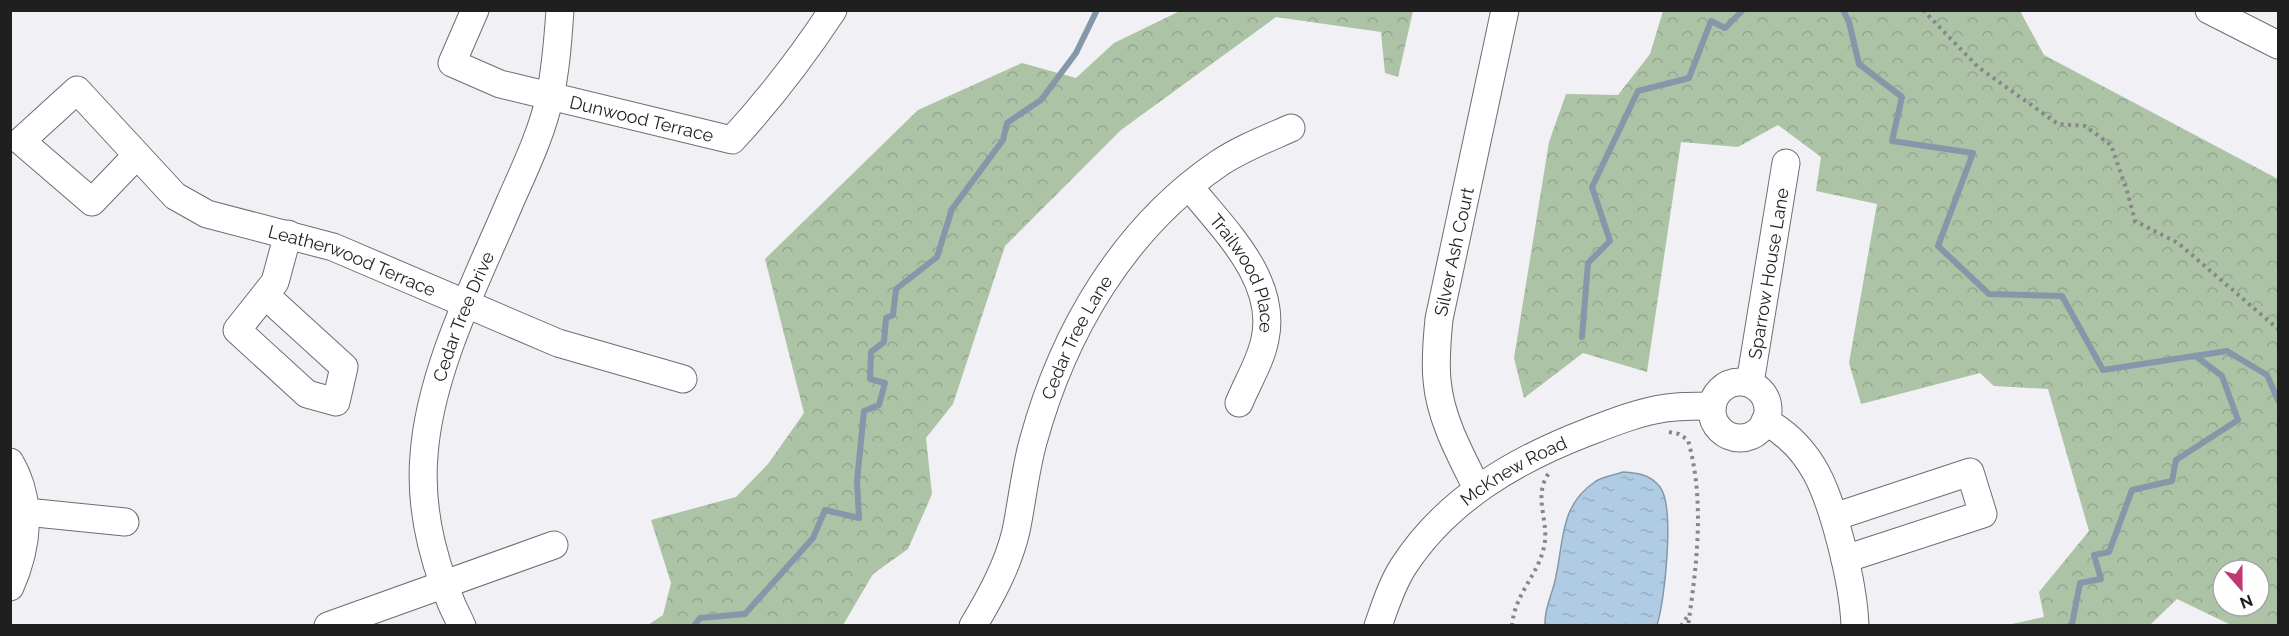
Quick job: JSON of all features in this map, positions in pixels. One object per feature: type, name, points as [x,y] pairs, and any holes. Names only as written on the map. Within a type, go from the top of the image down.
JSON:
[{"type":"street","name":"Dunwood Terrace","points":[[475,10],[452,63],[500,84],[732,140],[762,108],[803,55],[833,10]]},
{"type":"street","name":"Cedar Tree Drive","points":[[462,626],[442,583],[428,525],[424,456],[430,413],[443,367],[467,305],[536,141],[549,97],[558,46],[560,10]]},
{"type":"street","name":"Silver Ash Court","points":[[1477,488],[1454,441],[1443,409],[1437,381],[1436,348],[1439,319],[1506,10]]},
{"type":"street","points":[[2209,10],[2278,45]]},
{"type":"street","name":"Cedar Tree Lane","points":[[973,626],[993,592],[1007,561],[1032,444],[1063,355],[1112,267],[1137,236],[1189,186],[1219,163],[1291,128]]},
{"type":"street","name":"Leatherwood Terrace","points":[[137,155],[175,196],[207,214],[333,248],[558,342],[683,379]]},
{"type":"street","name":"Sparrow House Lane","points":[[1750,383],[1786,163]]},
{"type":"street","name":"Trailwood Place","points":[[1189,186],[1244,256],[1258,279],[1264,302],[1268,322],[1265,341],[1239,404]]},
{"type":"street","points":[[265,295],[275,282],[288,234]]},
{"type":"street","points":[[1736,382],[1750,383],[1764,396],[1768,407],[1765,421],[1757,431],[1746,437],[1726,435],[1713,417],[1712,406],[1716,395],[1726,386],[1736,382]]},
{"type":"street","name":"McKnew Road","points":[[1378,626],[1402,568],[1425,537],[1452,509],[1477,488],[1532,455],[1628,416],[1667,408],[1712,406]]},
{"type":"street","points":[[1765,421],[1798,446],[1812,464],[1824,486],[1845,559],[1855,626]]},
{"type":"street","points":[[10,462],[22,489],[26,512],[23,549],[10,587]]},
{"type":"street","points":[[1834,517],[1970,472],[1983,514],[1845,559]]},
{"type":"street","points":[[26,512],[125,522]]},
{"type":"street","points":[[328,626],[554,544]]},
{"type":"path","points":[[1923,10],[1978,67],[1996,80],[2058,124],[2085,126],[2110,145],[2127,190],[2135,221],[2178,243],[2278,329]]},
{"type":"path","points":[[1659,434],[1670,431],[1688,440],[1698,490],[1697,552],[1688,626]]},
{"type":"path","points":[[1512,626],[1519,597],[1544,548],[1545,534],[1541,504],[1543,484],[1554,470]]},
{"type":"path","points":[[1681,626],[1690,614]]},
{"type":"green space","points":[[1182,10],[1413,11],[1398,77],[1385,73],[1381,32],[1276,17],[1121,130],[1005,246],[953,404],[926,438],[932,494],[908,549],[873,574],[843,625],[648,625],[663,615],[671,583],[651,520],[736,497],[768,464],[804,413],[765,259],[918,110],[1022,63],[1076,78],[1114,43]]},
{"type":"green space","points":[[1663,11],[2020,11],[2044,55],[2278,179],[2278,625],[2231,625],[2216,618],[2271,618],[2271,558],[2211,558],[2211,615],[2177,599],[2150,625],[2007,625],[2044,617],[2039,592],[2089,531],[2048,389],[1994,386],[1980,373],[1861,404],[1849,363],[1877,204],[1816,191],[1821,157],[1778,125],[1738,147],[1681,142],[1647,372],[1583,353],[1524,398],[1514,358],[1549,142],[1566,94],[1618,95],[1650,54]]},
{"type":"water","points":[[1623,472],[1652,479],[1660,487],[1665,497],[1667,554],[1663,596],[1657,625],[1545,625],[1565,524],[1570,512],[1584,490],[1596,481]]},
{"type":"waterway","points":[[694,626],[700,618],[745,614],[813,538],[825,510],[859,518],[857,481],[864,411],[879,405],[885,383],[870,379],[871,352],[884,342],[886,318],[893,315],[896,289],[937,257],[952,209],[1003,140],[1007,123],[1041,100],[1076,53],[1097,10]]},
{"type":"waterway","points":[[1582,337],[1588,263],[1610,241],[1592,187],[1638,91],[1689,78],[1711,21],[1725,28],[1743,10]]},
{"type":"waterway","points":[[1843,10],[1849,22],[1859,64],[1902,97],[1892,141],[1973,153],[1938,246],[1989,294],[2062,296],[2103,370],[2227,351],[2267,375],[2278,400]]},
{"type":"waterway","points":[[2069,626],[2072,624],[2080,583],[2101,579],[2094,555],[2109,552],[2132,490],[2172,481],[2176,460],[2238,420],[2222,376],[2197,357]]}]
